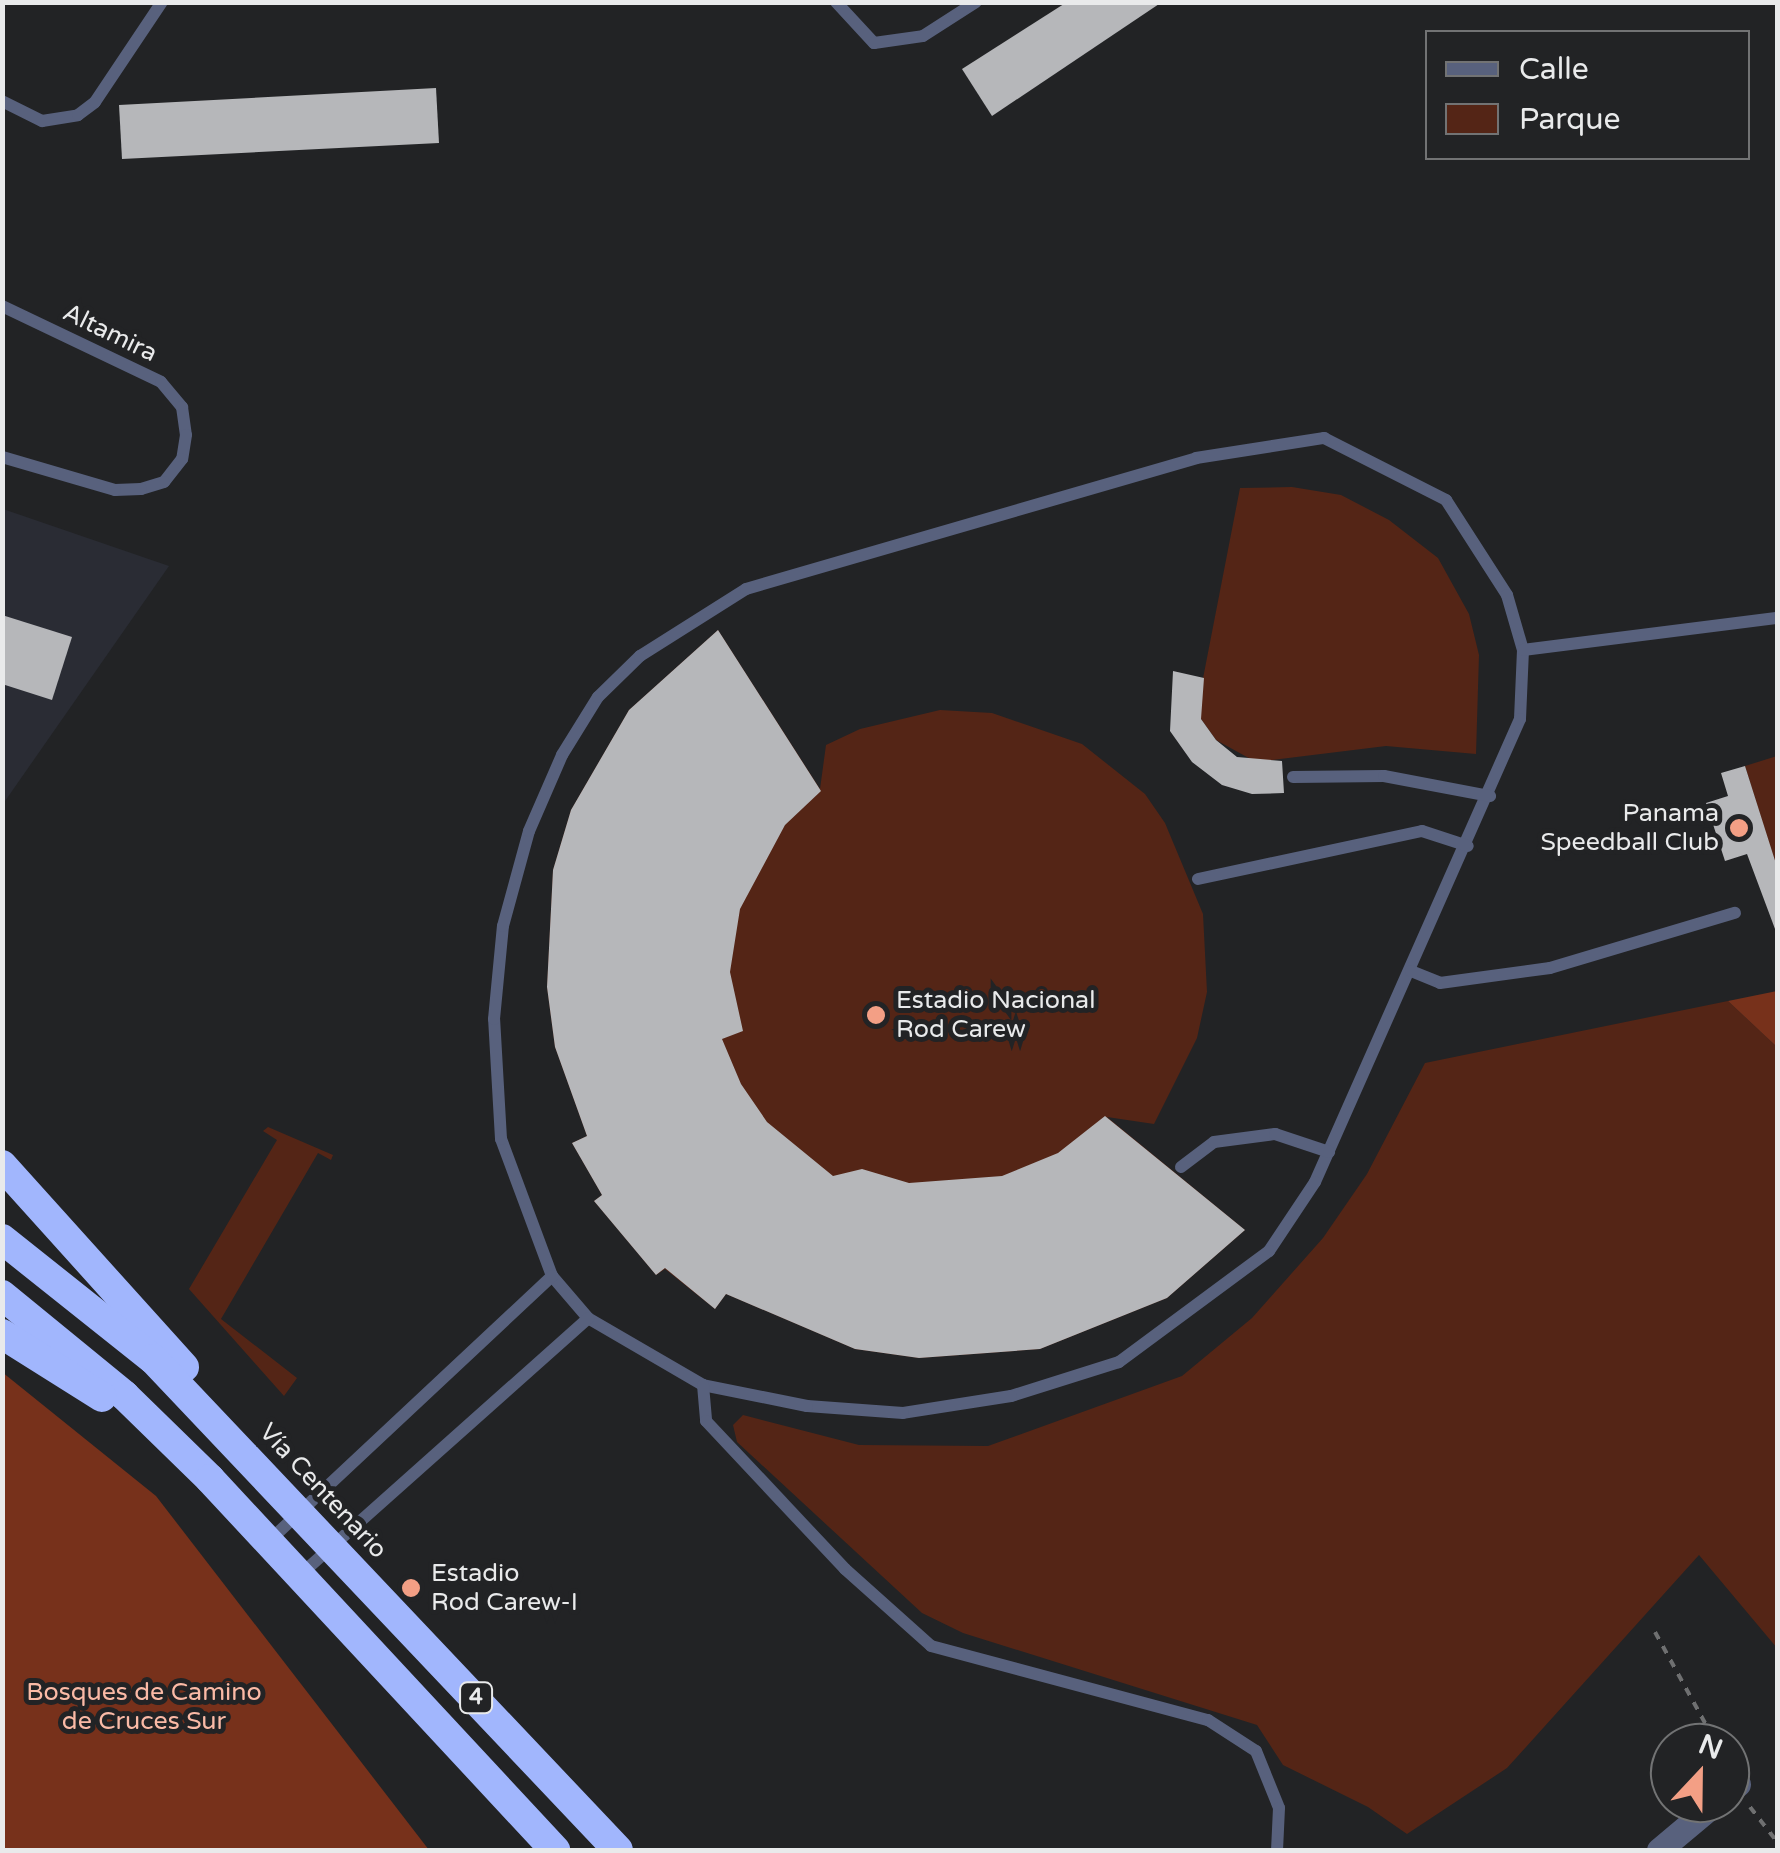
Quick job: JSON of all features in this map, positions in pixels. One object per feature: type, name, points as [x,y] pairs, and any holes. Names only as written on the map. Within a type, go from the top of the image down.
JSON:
[{"type":"highway","points":[[2,1165],[180,1362],[248,1454]]},
{"type":"highway","name":"Vía Centenario","points":[[2,1239],[153,1360],[248,1454],[618,1850]]},
{"type":"highway","name":"4","points":[[2,1295],[124,1395],[210,1480],[554,1850]]},
{"type":"highway","points":[[2,1334],[112,1404],[210,1480]]},
{"type":"street","points":[[1659,1850],[1691,1823]]},
{"type":"lane","points":[[2,101],[42,121],[78,115],[95,102],[162,2]]},
{"type":"lane","points":[[836,2],[874,44],[923,36],[976,2]]},
{"type":"lane","name":"Altamira","points":[[2,306],[162,382],[182,408],[186,435],[182,459],[164,482],[141,489],[115,490],[2,457]]},
{"type":"lane","points":[[1324,438],[1446,500],[1508,595],[1523,650],[1520,720],[1490,796],[1329,1152],[1269,1252],[1119,1362],[1011,1396],[903,1412],[807,1406],[703,1386],[588,1318],[552,1276],[501,1139],[494,1019],[503,926],[529,831],[562,755],[598,697],[640,656],[746,589],[1196,458],[1324,438]]},
{"type":"lane","points":[[1523,650],[1778,618]]},
{"type":"lane","points":[[1293,777],[1384,776],[1490,796]]},
{"type":"lane","points":[[1198,879],[1422,831],[1468,846]]},
{"type":"lane","points":[[1411,970],[1440,983],[1550,968],[1735,913]]},
{"type":"lane","points":[[1181,1167],[1214,1142],[1276,1134],[1329,1152]]},
{"type":"lane","points":[[268,1541],[552,1276]]},
{"type":"lane","points":[[300,1575],[588,1318]]},
{"type":"lane","points":[[703,1386],[706,1421],[845,1569],[931,1646],[1208,1720],[1256,1751],[1279,1808],[1277,1850]]},
{"type":"path","points":[[1656,1632],[1705,1723]]},
{"type":"path","points":[[1750,1807],[1778,1843]]},
{"type":"shaded area","points":[[3,509],[169,566],[3,804]]},
{"type":"green space","points":[[1292,487],[1341,495],[1389,520],[1438,558],[1469,614],[1479,655],[1476,754],[1386,746],[1256,762],[1216,740],[1201,719],[1199,699],[1240,488]]},
{"type":"green space","name":"Estadio Nacional Rod Carew","points":[[718,630],[820,789],[826,745],[860,729],[940,710],[992,713],[1082,744],[1145,794],[1165,823],[1203,914],[1207,992],[1197,1038],[1154,1124],[1107,1117],[1245,1230],[1167,1298],[1040,1349],[919,1358],[855,1349],[726,1294],[715,1309],[665,1269],[656,1275],[594,1201],[602,1195],[572,1143],[587,1136],[555,1047],[547,987],[553,870],[571,810],[629,710]]},
{"type":"green space","points":[[1777,756],[1777,870],[1745,766]]},
{"type":"green space","points":[[1778,991],[1777,1047],[1728,1001]]},
{"type":"green space","points":[[1728,1001],[1777,1047],[1777,1648],[1699,1555],[1507,1768],[1407,1834],[1368,1807],[1283,1765],[1257,1725],[963,1633],[922,1613],[737,1442],[733,1425],[743,1415],[859,1445],[988,1446],[1182,1376],[1252,1318],[1323,1238],[1367,1174],[1425,1063]]},
{"type":"green space","points":[[268,1127],[333,1155],[331,1160],[318,1153],[221,1319],[297,1378],[284,1396],[189,1289],[277,1140],[263,1131]]},
{"type":"green space","name":"Bosques de Camino de Cruces Sur","points":[[2,1372],[156,1496],[429,1850],[3,1850]]},
{"type":"building","points":[[1067,2],[1162,2],[992,116],[962,69]]},
{"type":"building","points":[[436,88],[439,143],[122,159],[119,105]]},
{"type":"building","points":[[2,615],[72,637],[52,700],[2,684]]},
{"type":"building","points":[[718,630],[821,791],[785,825],[740,909],[730,972],[743,1031],[722,1039],[741,1084],[767,1122],[833,1176],[862,1169],[909,1183],[1002,1176],[1058,1153],[1105,1116],[1245,1230],[1167,1298],[1040,1349],[919,1358],[855,1349],[726,1294],[715,1309],[665,1268],[656,1275],[594,1201],[602,1195],[572,1143],[587,1136],[555,1047],[547,987],[553,870],[571,810],[629,710]]},
{"type":"building","points":[[1173,671],[1204,678],[1201,719],[1216,740],[1237,757],[1282,761],[1284,793],[1252,794],[1222,785],[1192,762],[1170,731]]},
{"type":"building","name":"Panama Speedball Club","points":[[1745,766],[1778,870],[1778,937],[1747,854],[1725,861],[1706,803],[1728,796],[1721,773]]},
{"type":"place","name":"Panama Speedball Club","points":[[1739,828]]},
{"type":"place","name":"Estadio Nacional Rod Carew","points":[[876,1015]]},
{"type":"place","name":"Estadio Rod Carew-I","points":[[411,1588]]}]
